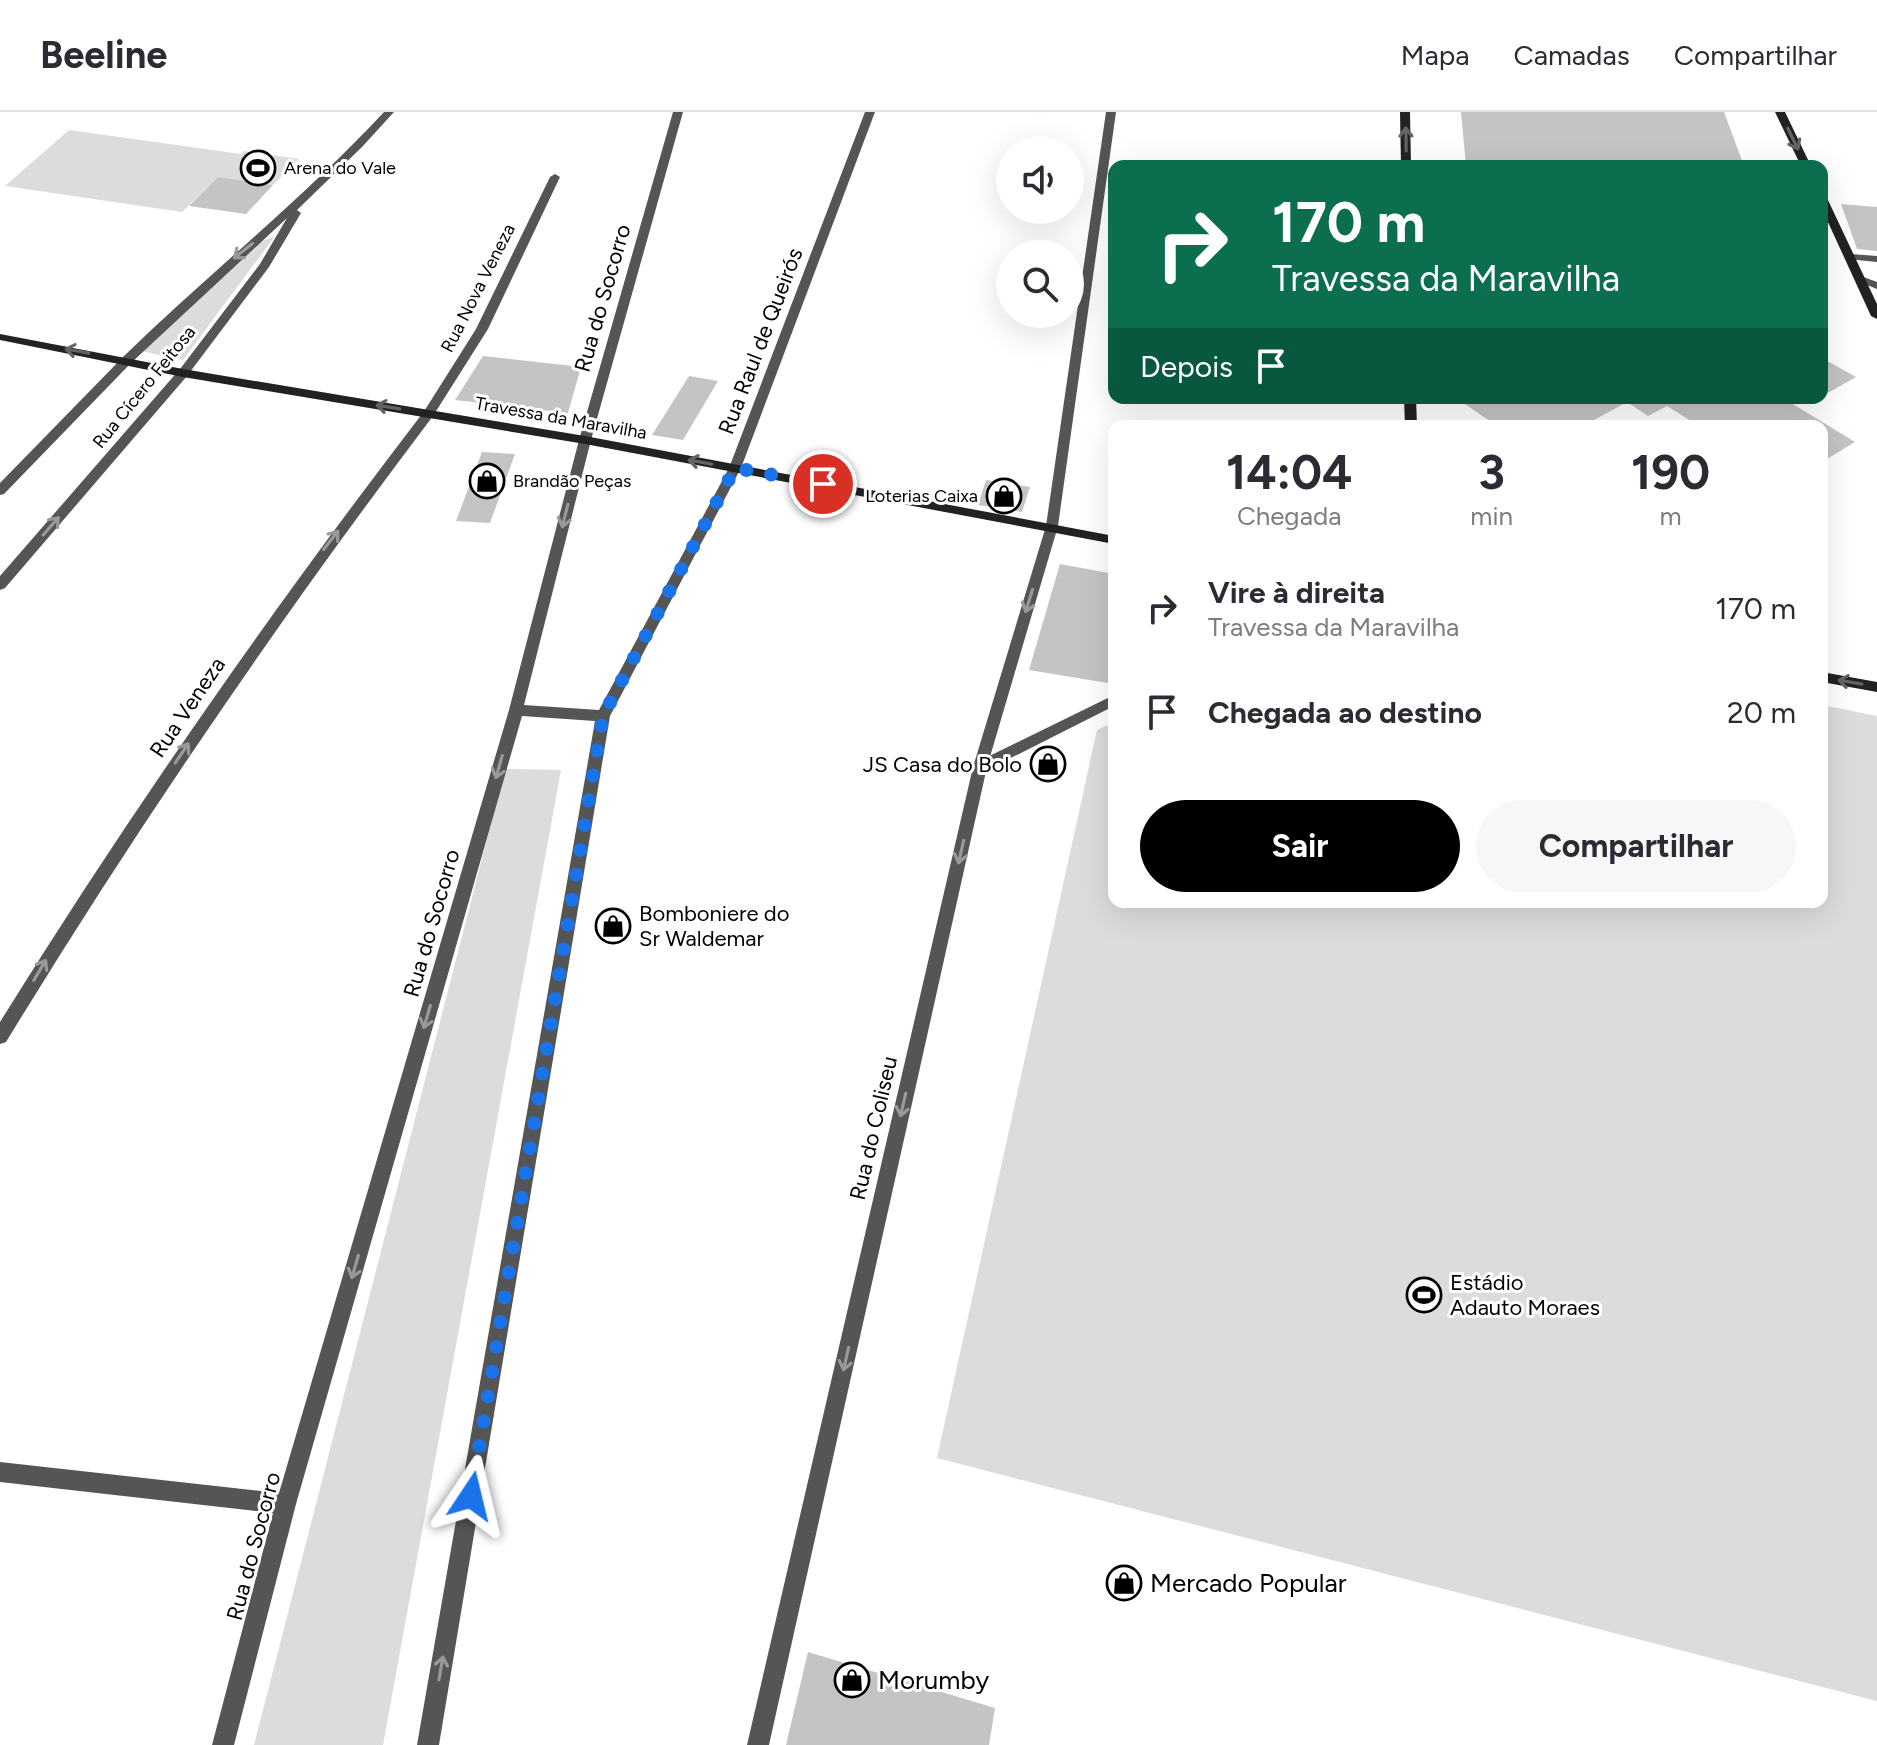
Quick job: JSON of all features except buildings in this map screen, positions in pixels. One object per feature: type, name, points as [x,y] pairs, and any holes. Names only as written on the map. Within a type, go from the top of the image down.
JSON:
[{"type":"main road","points":[[1405,112],[1406,160]]},
{"type":"main road","points":[[1780,112],[1803,160]]},
{"type":"main road","points":[[1828,210],[1877,316]]},
{"type":"main road","name":"Travessa da Maravilha","points":[[0,337],[183,373],[585,440],[1108,539]]},
{"type":"main road","points":[[1828,678],[1877,687]]},
{"type":"street","name":"Rua Cícero Feitosa","points":[[0,491],[127,360],[230,262],[303,202],[389,112]]},
{"type":"street","name":"Rua do Socorro","points":[[223,1745],[286,1504],[516,710],[585,440],[678,112]]},
{"type":"street","name":"Rua Raul de Queirós","points":[[428,1745],[603,716],[735,468],[870,112]]},
{"type":"street","name":"Rua do Coliseu","points":[[758,1745],[980,767],[1052,526],[1111,112]]},
{"type":"street","name":"Rua Nova Veneza","points":[[429,413],[482,329],[555,177]]},
{"type":"street","name":"Rua Cícero Feitosa","points":[[0,585],[183,373],[265,265],[303,202]]},
{"type":"street","points":[[1851,257],[1877,259]]},
{"type":"street","points":[[1861,279],[1877,286]]},
{"type":"street","name":"Rua Veneza","points":[[0,1037],[78,908],[229,684],[322,552],[429,413]]},
{"type":"street","points":[[980,767],[1108,703]]},
{"type":"street","points":[[516,710],[603,716]]},
{"type":"street","points":[[0,1472],[286,1504]]},
{"type":"shaded area","points":[[69,130],[299,159],[273,185],[218,177],[182,212],[5,186]]},
{"type":"shaded area","points":[[275,236],[183,360],[141,351],[260,242]]},
{"type":"shaded area","name":"Estádio Adauto Moraes","points":[[1828,706],[1877,716],[1877,1701],[937,1458],[1097,730],[1108,725],[1108,908],[1828,908]]},
{"type":"shaded area","points":[[505,769],[561,770],[383,1745],[254,1745]]},
{"type":"place","name":"Arena do Vale","points":[[258,168]]},
{"type":"place","name":"Brandão Peças","points":[[487,481]]},
{"type":"place","name":"Loterias Caixa","points":[[1004,496]]},
{"type":"place","name":"JS Casa do Bolo","points":[[1048,764]]},
{"type":"place","name":"Bomboniere do Sr Waldemar","points":[[613,926]]},
{"type":"place","name":"Estádio Adauto Moraes","points":[[1424,1295]]},
{"type":"place","name":"Mercado Popular","points":[[1124,1583]]},
{"type":"place","name":"Morumby","points":[[852,1680]]},
{"type":"route","points":[[471,1496],[603,716],[735,468],[823,484]]}]
